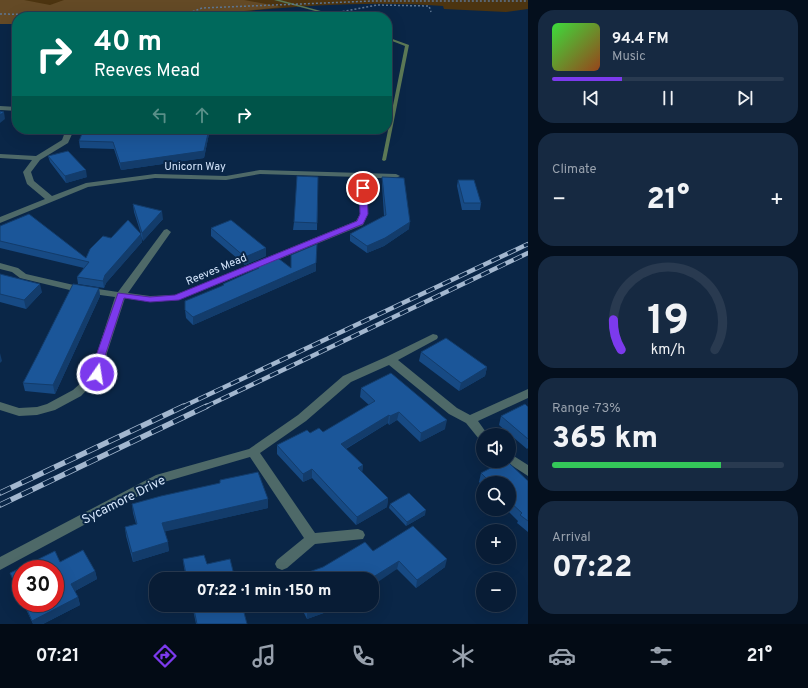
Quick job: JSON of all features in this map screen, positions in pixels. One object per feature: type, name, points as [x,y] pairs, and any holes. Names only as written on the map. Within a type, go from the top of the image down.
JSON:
[{"type":"street","points":[[0,108],[12,109]]},
{"type":"street","points":[[50,199],[30,182],[27,172],[38,158],[65,141],[68,134]]},
{"type":"street","points":[[0,156],[38,158]]},
{"type":"street","name":"Unicorn Way","points":[[0,220],[86,185],[155,176],[226,178],[260,172],[396,176]]},
{"type":"street","name":"Reeves Mead","points":[[0,266],[14,270],[23,276],[78,289],[150,299],[176,298],[360,223],[364,214],[362,176]]},
{"type":"street","points":[[0,406],[19,412],[37,411],[51,408],[77,393],[97,374],[102,353],[121,295],[167,232]]},
{"type":"street","name":"Sycamore Drive","points":[[0,564],[160,478],[253,452],[302,418],[347,379],[390,360],[433,338]]},
{"type":"street","points":[[390,360],[453,411],[470,420],[476,428]]},
{"type":"street","points":[[470,420],[528,393]]},
{"type":"street","points":[[253,452],[312,539]]},
{"type":"street","points":[[516,463],[528,471]]},
{"type":"street","points":[[282,564],[312,539],[358,535]]},
{"type":"path","points":[[192,12],[202,8],[372,0],[528,1]]},
{"type":"path","points":[[372,0],[377,5]]},
{"type":"path","points":[[340,12],[377,5],[429,6],[431,12]]},
{"type":"path","points":[[0,14],[12,14]]},
{"type":"shaded area","points":[[0,0],[528,0],[528,9],[506,12],[444,9],[443,6],[413,4],[354,4],[236,12],[12,12]]},
{"type":"shaded area","points":[[0,0],[24,0],[50,5],[64,0],[244,0],[282,7],[234,12],[12,12],[12,24],[0,24]]},
{"type":"building","points":[[82,134],[208,134],[204,151],[120,163],[113,142],[79,141]]},
{"type":"building","points":[[68,151],[86,170],[65,176],[48,156]]},
{"type":"building","points":[[297,176],[318,177],[317,223],[294,222]]},
{"type":"building","points":[[382,177],[404,178],[410,222],[385,238],[367,246],[350,234],[386,215]]},
{"type":"building","points":[[458,180],[474,180],[481,203],[464,203]]},
{"type":"building","points":[[133,204],[162,211],[142,233]]},
{"type":"building","points":[[29,214],[86,258],[90,249],[103,236],[111,238],[128,220],[141,234],[105,275],[103,281],[77,277],[89,262],[0,241],[0,226]]},
{"type":"building","points":[[231,220],[266,248],[245,257],[211,228]]},
{"type":"building","points":[[317,244],[316,263],[193,317],[185,310],[185,301],[224,285],[223,284],[259,268],[253,263],[274,255],[291,268],[291,255]]},
{"type":"building","points":[[0,274],[40,284],[24,300],[0,294]]},
{"type":"building","points":[[73,284],[99,288],[53,385],[23,383],[37,356]]},
{"type":"building","points":[[446,338],[487,367],[461,383],[421,352]]},
{"type":"building","points":[[391,373],[447,420],[421,433],[399,412],[390,416],[389,415],[341,444],[363,465],[358,468],[388,498],[357,517],[312,469],[303,474],[277,445],[307,430],[310,433],[319,428],[323,432],[375,401],[361,388]]},
{"type":"building","points":[[525,404],[528,407],[528,439],[516,428],[501,416]]},
{"type":"building","points":[[491,468],[514,468],[528,481],[528,521],[520,515],[522,513],[516,507],[516,476],[484,476],[481,473]]},
{"type":"building","points":[[258,472],[268,499],[162,523],[168,542],[132,553],[125,527],[137,524],[132,504],[220,483],[220,480]]},
{"type":"building","points":[[409,493],[426,510],[407,522],[390,504]]},
{"type":"building","points":[[413,526],[447,559],[417,580],[399,561],[379,573],[379,572],[309,572],[323,567],[365,542],[373,551]]},
{"type":"building","points":[[83,550],[95,571],[71,584],[78,597],[64,604],[64,560]]},
{"type":"building","points":[[55,551],[59,560],[37,560]]},
{"type":"building","points":[[204,555],[207,564],[230,559],[233,572],[186,572],[183,559]]},
{"type":"building","points":[[28,612],[49,612],[32,621]]},
{"type":"building","points":[[194,612],[244,612],[247,624],[197,624]]},
{"type":"waterway","points":[[276,0],[322,12]]},
{"type":"waterway","points":[[392,40],[407,45],[392,120]]},
{"type":"waterway","points":[[384,160],[389,134]]},
{"type":"railway","points":[[182,407],[528,244]]},
{"type":"railway","points":[[205,407],[528,253]]},
{"type":"railway","points":[[0,493],[184,406]]},
{"type":"railway","points":[[0,505],[207,406]]},
{"type":"route","points":[[97,374],[102,353],[121,295],[150,299],[176,298],[360,223],[364,214],[363,188]]}]
